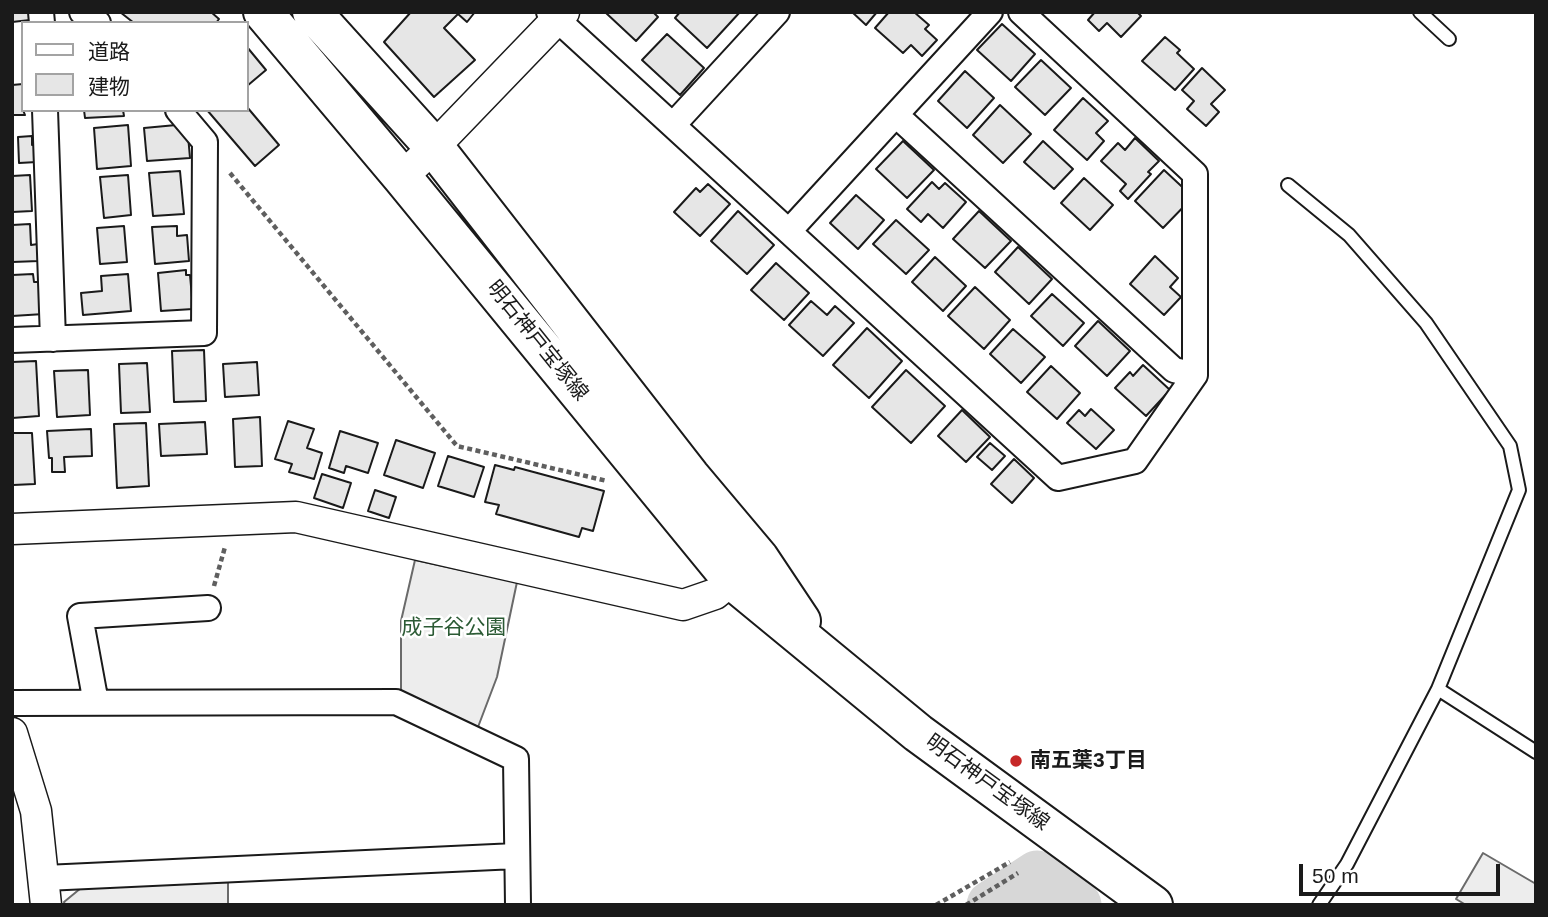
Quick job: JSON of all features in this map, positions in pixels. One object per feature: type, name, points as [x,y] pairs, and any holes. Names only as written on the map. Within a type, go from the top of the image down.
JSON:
[{"type":"main road","name":"明石神戸宝塚線","points":[[262,12],[402,177],[824,656],[918,733],[1153,905]]},
{"type":"main road","name":"明石神戸宝塚線","points":[[312,12],[434,147],[690,476],[746,569]]},
{"type":"street","points":[[673,125],[777,12]]},
{"type":"street","points":[[789,231],[990,12]]},
{"type":"street","points":[[402,177],[434,147],[556,15],[1058,478],[1135,461],[1195,375],[1195,174],[1021,12]]},
{"type":"street","points":[[45,112],[53,339]]},
{"type":"street","points":[[12,340],[204,333],[205,142],[180,112]]},
{"type":"street","points":[[896,115],[1174,370],[1195,375]]},
{"type":"street","points":[[12,529],[296,517],[683,605],[715,594],[746,569]]},
{"type":"street","points":[[96,703],[80,616],[208,608]]},
{"type":"street","points":[[12,703],[396,702],[516,759],[518,905]]},
{"type":"street","points":[[12,733],[36,811],[46,891],[516,856]]},
{"type":"lane","points":[[1420,12],[1449,39]]},
{"type":"lane","points":[[1288,185],[1349,235],[1426,323],[1510,446],[1519,490],[1438,689],[1347,864],[1319,905]]},
{"type":"lane","points":[[1438,689],[1536,752]]},
{"type":"path","points":[[205,142],[457,446],[607,481]]},
{"type":"path","points":[[208,608],[228,536]]},
{"type":"path","points":[[936,905],[1010,862]]},
{"type":"path","points":[[966,905],[1018,873]]},
{"type":"shaded area","name":"成子谷公園","points":[[415,560],[517,582],[497,677],[478,727],[401,693],[401,621]]},
{"type":"shaded area","points":[[1483,853],[1536,884],[1536,905],[1466,905],[1456,899]]},
{"type":"shaded area","points":[[228,882],[228,905],[65,905],[64,902],[81,888]]},
{"type":"building","points":[[12,12],[29,12],[30,20],[12,22]]},
{"type":"building","points":[[120,12],[211,12],[219,19],[218,21],[131,21]]},
{"type":"building","points":[[411,12],[475,12],[467,22],[458,14],[444,28],[475,60],[434,97],[384,42]]},
{"type":"building","points":[[653,12],[658,17],[636,41],[606,13]]},
{"type":"building","points":[[680,12],[740,12],[707,48],[675,18]]},
{"type":"building","points":[[852,12],[877,12],[866,25]]},
{"type":"building","points":[[889,12],[914,12],[929,25],[925,29],[937,40],[922,56],[911,45],[903,53],[875,28]]},
{"type":"building","points":[[1095,12],[1137,12],[1141,16],[1121,37],[1107,23],[1099,31],[1088,20]]},
{"type":"building","points":[[1002,24],[1035,54],[1011,81],[977,50]]},
{"type":"building","points":[[667,34],[704,68],[680,95],[642,60]]},
{"type":"building","points":[[1165,37],[1180,50],[1177,53],[1194,69],[1175,90],[1142,61]]},
{"type":"building","points":[[248,48],[266,70],[248,85]]},
{"type":"building","points":[[1041,60],[1071,88],[1045,115],[1015,87]]},
{"type":"building","points":[[1202,68],[1225,90],[1211,104],[1219,112],[1206,126],[1187,109],[1194,101],[1182,90]]},
{"type":"building","points":[[965,71],[994,98],[967,128],[938,101]]},
{"type":"building","points":[[21,84],[21,112],[25,115],[12,115],[12,85]]},
{"type":"building","points":[[1083,98],[1108,121],[1096,133],[1104,141],[1087,160],[1054,130]]},
{"type":"building","points":[[1000,105],[1031,134],[1003,163],[973,135]]},
{"type":"building","points":[[248,108],[279,145],[255,166],[209,112],[248,112]]},
{"type":"building","points":[[84,112],[123,112],[124,116],[85,118]]},
{"type":"building","points":[[187,124],[190,158],[147,161],[144,128]]},
{"type":"building","points":[[128,125],[131,166],[97,169],[94,128]]},
{"type":"building","points":[[32,136],[32,145],[36,145],[37,162],[19,163],[18,137]]},
{"type":"building","points":[[1135,138],[1159,161],[1128,199],[1120,191],[1126,184],[1101,161],[1118,143],[1125,150]]},
{"type":"building","points":[[903,141],[934,170],[907,198],[876,169]]},
{"type":"building","points":[[1043,141],[1073,169],[1054,189],[1024,162]]},
{"type":"building","points":[[1164,170],[1193,197],[1163,228],[1135,201]]},
{"type":"building","points":[[180,171],[184,214],[153,216],[149,173]]},
{"type":"building","points":[[30,175],[32,211],[12,212],[12,176]]},
{"type":"building","points":[[128,175],[131,215],[104,218],[100,177]]},
{"type":"building","points":[[1084,178],[1113,205],[1090,230],[1061,203]]},
{"type":"building","points":[[932,182],[939,189],[945,183],[966,202],[943,228],[928,214],[921,222],[907,209]]},
{"type":"building","points":[[708,184],[730,204],[700,236],[674,212],[696,188],[700,192]]},
{"type":"building","points":[[856,195],[884,220],[858,249],[830,223]]},
{"type":"building","points":[[738,211],[774,245],[747,274],[711,241]]},
{"type":"building","points":[[979,211],[1011,241],[985,268],[953,239]]},
{"type":"building","points":[[896,220],[929,250],[906,274],[873,244]]},
{"type":"building","points":[[30,224],[31,245],[38,244],[39,261],[12,262],[12,225]]},
{"type":"building","points":[[124,226],[127,262],[100,264],[97,228]]},
{"type":"building","points":[[177,226],[177,236],[187,235],[189,261],[155,264],[152,227]]},
{"type":"building","points":[[1018,247],[1052,279],[1029,304],[995,272]]},
{"type":"building","points":[[1155,256],[1178,278],[1170,287],[1181,297],[1164,315],[1130,284]]},
{"type":"building","points":[[935,257],[966,286],[943,311],[912,282]]},
{"type":"building","points":[[776,263],[809,293],[784,320],[751,290]]},
{"type":"building","points":[[186,270],[186,275],[190,275],[193,309],[161,311],[158,273]]},
{"type":"building","points":[[33,274],[34,282],[42,282],[44,314],[12,316],[12,275]]},
{"type":"building","points":[[128,274],[131,311],[83,315],[81,293],[102,291],[101,276]]},
{"type":"building","points":[[975,287],[1010,320],[984,349],[948,316]]},
{"type":"building","points":[[1052,294],[1084,323],[1063,346],[1031,316]]},
{"type":"building","points":[[811,301],[827,315],[835,306],[854,323],[823,356],[789,325]]},
{"type":"building","points":[[1098,321],[1130,351],[1107,376],[1075,346]]},
{"type":"building","points":[[867,328],[902,361],[869,398],[833,365]]},
{"type":"building","points":[[1013,329],[1045,357],[1021,383],[990,354]]},
{"type":"building","points":[[204,350],[206,401],[174,402],[172,351]]},
{"type":"building","points":[[36,361],[39,416],[12,418],[12,362]]},
{"type":"building","points":[[257,362],[259,395],[225,397],[223,364]]},
{"type":"building","points":[[147,363],[150,412],[121,413],[119,364]]},
{"type":"building","points":[[1143,365],[1170,390],[1146,416],[1115,388],[1130,372],[1133,376]]},
{"type":"building","points":[[1051,366],[1080,393],[1057,419],[1027,392]]},
{"type":"building","points":[[88,370],[90,415],[57,417],[54,371]]},
{"type":"building","points":[[906,370],[945,406],[911,443],[872,407]]},
{"type":"building","points":[[1091,409],[1114,430],[1096,449],[1067,423],[1079,410],[1085,416]]},
{"type":"building","points":[[962,410],[990,437],[966,462],[938,436]]},
{"type":"building","points":[[260,417],[262,466],[235,467],[233,419]]},
{"type":"building","points":[[288,421],[314,429],[307,448],[322,453],[314,479],[289,472],[292,464],[275,459]]},
{"type":"building","points":[[205,422],[207,454],[161,456],[159,424]]},
{"type":"building","points":[[146,423],[149,486],[117,488],[114,424]]},
{"type":"building","points":[[91,429],[92,456],[64,457],[65,472],[52,472],[47,431]]},
{"type":"building","points":[[340,431],[378,443],[368,473],[346,466],[344,473],[329,468]]},
{"type":"building","points":[[12,433],[32,433],[35,484],[13,485]]},
{"type":"building","points":[[396,440],[435,453],[423,488],[384,475]]},
{"type":"building","points":[[990,443],[1005,456],[992,470],[977,457]]},
{"type":"building","points":[[448,456],[484,467],[474,497],[438,486]]},
{"type":"building","points":[[1014,459],[1034,478],[1012,503],[991,484]]},
{"type":"building","points":[[495,465],[514,470],[515,467],[604,491],[593,531],[582,528],[579,537],[496,514],[499,505],[485,502]]},
{"type":"building","points":[[322,474],[351,483],[343,508],[314,498]]},
{"type":"building","points":[[375,490],[396,497],[389,518],[368,511]]},
{"type":"waterway","points":[[991,905],[1037,875],[1077,905]]},
{"type":"place","name":"南五葉3丁目","points":[[1016,761]]}]
